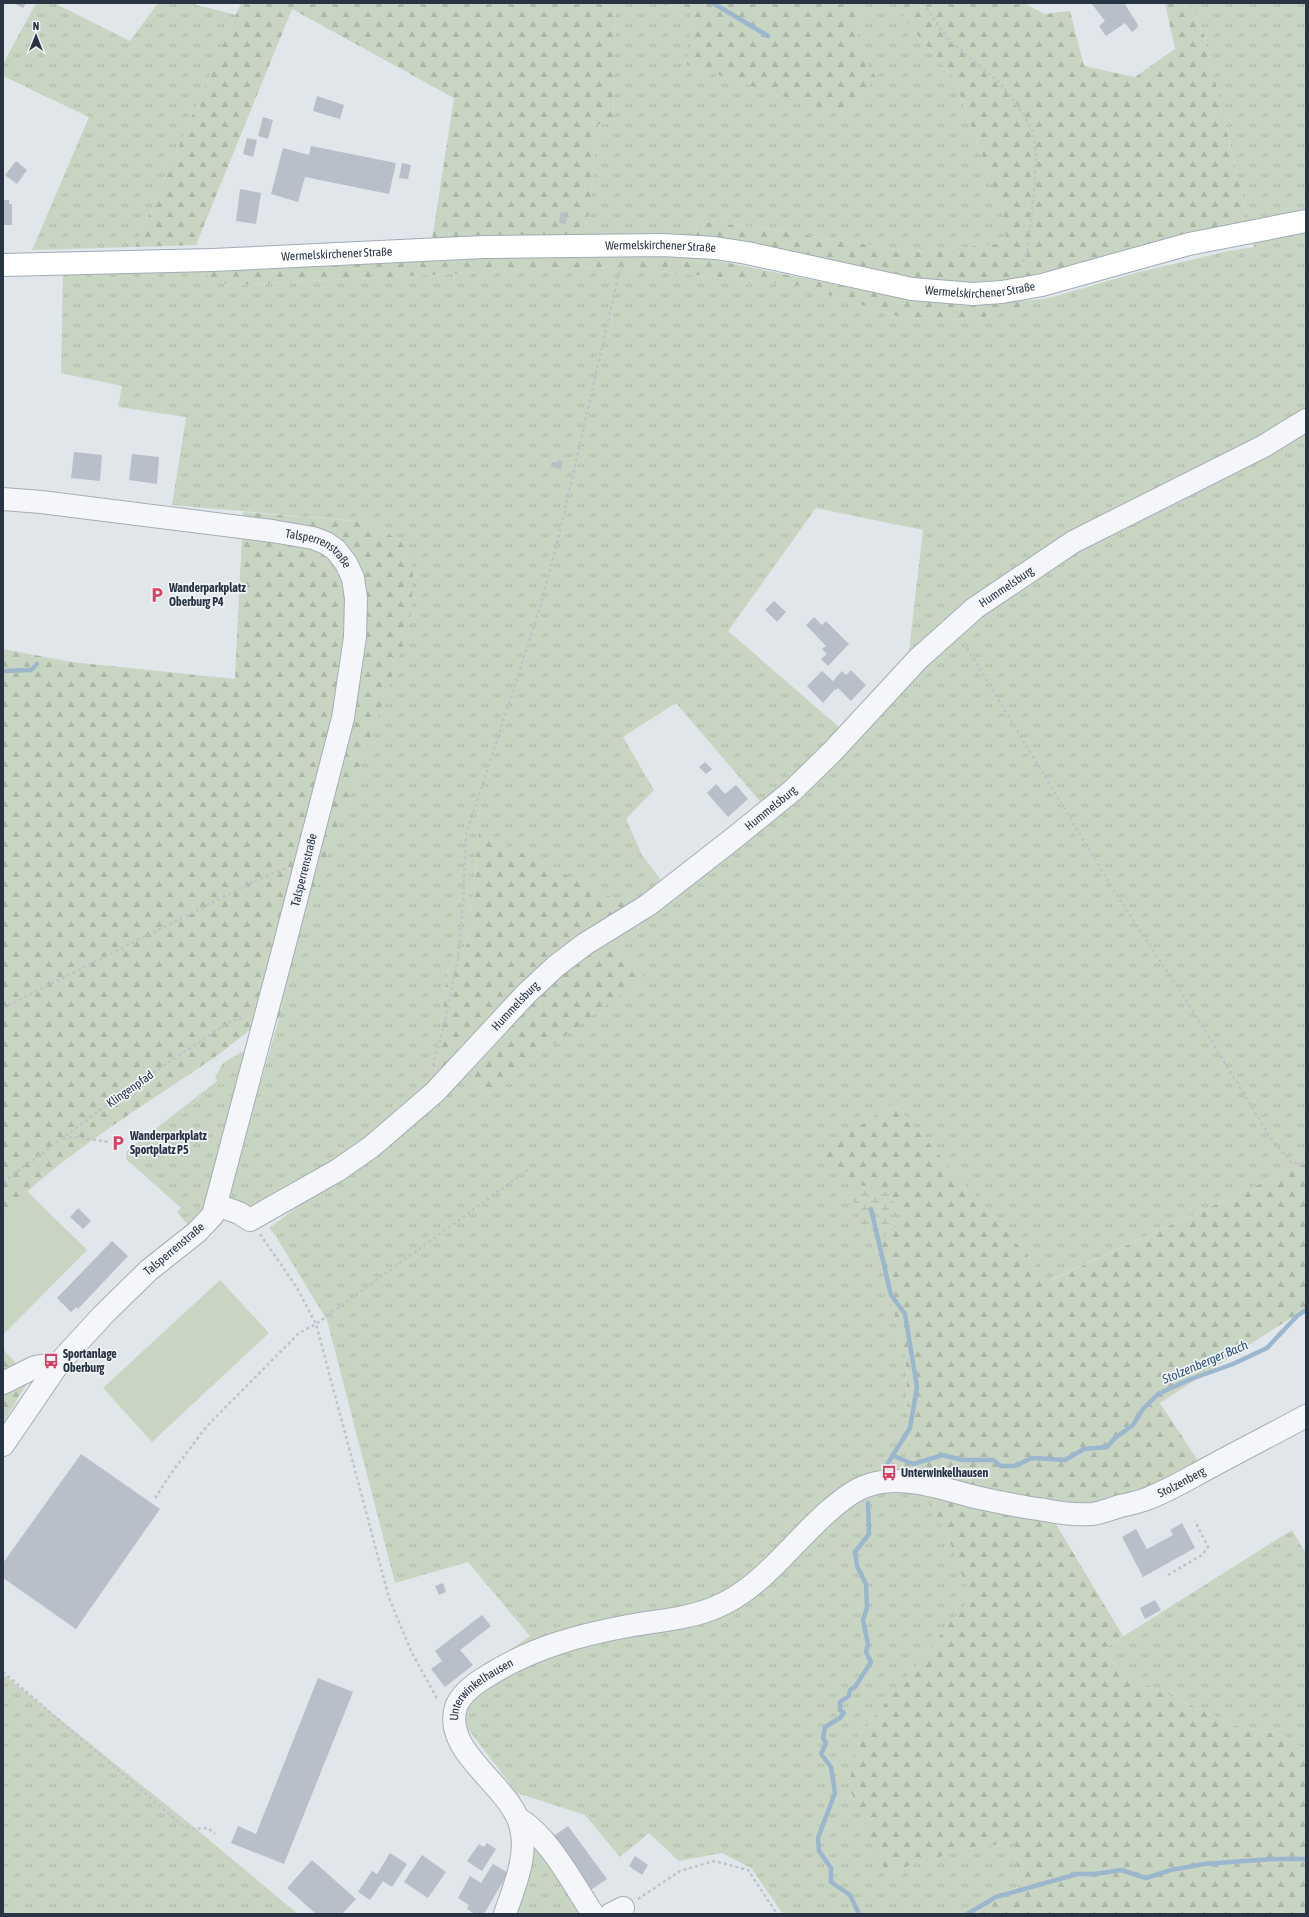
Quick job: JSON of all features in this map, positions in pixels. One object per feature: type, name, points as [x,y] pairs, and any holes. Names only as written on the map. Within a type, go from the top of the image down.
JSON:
[{"type":"main road","name":"Wermelskirchener Straße","points":[[3,265],[212,260],[484,247],[626,244],[685,246],[730,251],[776,259],[875,282],[929,291],[973,294],[1002,292],[1063,281],[1189,244],[1306,221]]},
{"type":"street","name":"Hummelsburg","points":[[250,1220],[353,1160],[377,1142],[434,1092],[526,994],[556,966],[585,944],[648,905],[792,791],[832,752],[918,659],[953,626],[975,608],[1074,542],[1264,446],[1306,420]]},
{"type":"street","name":"Talsperrenstraße","points":[[3,499],[42,502],[272,531],[318,540],[332,547],[340,555],[351,573],[355,585],[357,610],[355,637],[343,718],[217,1205],[213,1215],[203,1227],[130,1287],[59,1363],[3,1445]]},
{"type":"street","points":[[217,1205],[250,1220]]},
{"type":"street","points":[[3,1383],[35,1367],[59,1363]]},
{"type":"street","name":"Stolzenberg","points":[[627,1626],[696,1614],[715,1608],[733,1599],[755,1583],[825,1514],[840,1501],[861,1487],[874,1483],[897,1481],[932,1486],[996,1502],[1048,1511],[1093,1514],[1148,1499],[1306,1416]]},
{"type":"street","name":"Unterwinkelhausen","points":[[505,1914],[518,1874],[522,1853],[522,1834],[519,1819],[497,1787],[465,1749],[455,1726],[455,1716],[459,1701],[477,1682],[542,1648],[586,1635],[627,1626]]},
{"type":"street","points":[[519,1819],[530,1826],[542,1837],[593,1914]]},
{"type":"path","points":[[923,3],[938,27],[947,38],[1001,84],[1021,110],[1033,132],[1036,151],[1036,178],[1027,253],[1018,271],[1002,292]]},
{"type":"path","points":[[434,1092],[432,1071],[444,1025],[458,958],[464,896],[466,835],[538,614],[554,555],[626,244]]},
{"type":"path","points":[[953,626],[1113,889],[1195,1014],[1274,1143],[1292,1163],[1306,1163]]},
{"type":"path","points":[[3,1008],[259,879],[307,860]]},
{"type":"path","name":"Klingenpfad","points":[[3,1182],[130,1088],[228,1023],[243,1016],[251,1015],[266,1017]]},
{"type":"path","points":[[61,1139],[74,1137],[110,1142]]},
{"type":"path","points":[[155,1498],[172,1472],[207,1426],[299,1333],[316,1324],[529,1169]]},
{"type":"path","points":[[250,1220],[297,1288],[316,1324],[389,1598],[412,1653],[439,1701]]},
{"type":"path","points":[[1168,1575],[1202,1555],[1208,1547],[1194,1521]]},
{"type":"path","points":[[3,1672],[182,1825],[192,1829],[208,1828],[215,1834]]},
{"type":"path","points":[[617,1911],[680,1872],[714,1861],[748,1870],[777,1914]]},
{"type":"green space","points":[[36,3],[54,3],[130,41],[158,3],[190,3],[236,15],[135,247],[32,250],[89,117],[3,76],[3,64]]},
{"type":"green space","points":[[241,3],[615,3],[613,124],[598,124],[586,238],[432,240],[454,98],[292,9],[196,245],[135,247]]},
{"type":"green space","points":[[615,3],[656,3],[691,11],[875,78],[855,42],[864,13],[858,3],[903,3],[903,18],[954,78],[1005,222],[1007,243],[915,252],[747,226],[697,221],[696,239],[586,238],[598,123],[613,124]]},
{"type":"green space","points":[[656,3],[858,3],[864,13],[855,42],[876,78],[846,116],[687,65],[691,11]]},
{"type":"green space","points":[[903,3],[1024,3],[1044,14],[1070,11],[1084,66],[1135,77],[1175,49],[1165,3],[1190,3],[1205,37],[1248,221],[1144,246],[1062,272],[971,287],[910,282],[696,239],[697,221],[747,226],[915,252],[1006,243],[1005,222],[954,78],[903,18]]},
{"type":"green space","points":[[1190,3],[1306,3],[1306,1163],[1048,1281],[894,1103],[866,1204],[906,1359],[909,1451],[890,1489],[925,1496],[949,1539],[971,1598],[856,1740],[962,1850],[1014,1842],[1019,1886],[975,1914],[783,1914],[751,1868],[722,1853],[679,1861],[649,1833],[620,1857],[585,1815],[517,1793],[448,1703],[482,1670],[530,1636],[468,1562],[395,1583],[327,1320],[275,1235],[269,1228],[387,1140],[448,1087],[470,1072],[487,1094],[643,977],[612,943],[624,904],[479,832],[468,943],[448,969],[435,1075],[421,1096],[375,1131],[290,1189],[244,1213],[226,1202],[279,1019],[399,540],[367,522],[172,505],[186,417],[118,407],[122,386],[61,373],[63,271],[198,267],[209,277],[230,285],[570,268],[620,267],[796,285],[904,318],[973,320],[1139,272],[1229,251],[1254,247],[1205,37]],"holes":[[[816,508],[923,530],[905,685],[853,739],[728,631]],[[676,703],[764,806],[672,895],[642,855],[626,819],[654,790],[623,737]]]},
{"type":"green space","points":[[530,253],[695,256],[906,299],[972,306],[1052,298],[973,320],[904,318],[796,285],[620,267],[570,268],[230,285],[209,277],[198,267]]},
{"type":"green space","points":[[243,512],[367,522],[399,540],[408,551],[413,569],[409,630],[303,925],[279,1019],[266,1017],[211,1060],[99,1135],[74,1153],[26,1193],[3,1215],[3,649],[72,662],[235,679]]},
{"type":"green space","points":[[479,832],[625,904],[612,943],[644,977],[487,1094],[470,1072],[448,1087],[435,1075],[448,969],[468,943]]},
{"type":"green space","points":[[247,1049],[209,1202],[190,1227],[177,1212],[181,1208],[126,1159],[127,1151],[217,1081],[215,1077],[223,1063]]},
{"type":"green space","points":[[894,1103],[1049,1281],[1306,1163],[1306,1308],[1160,1403],[1204,1470],[1148,1499],[1048,1511],[1123,1636],[1100,1651],[1131,1678],[1236,1726],[1280,1735],[1306,1750],[1306,1914],[975,1914],[1019,1886],[1014,1842],[962,1850],[886,1873],[849,1787],[856,1740],[970,1598],[949,1539],[925,1496],[890,1489],[909,1451],[906,1359],[866,1204],[823,1151]]},
{"type":"green space","points":[[861,1185],[890,1193],[903,1221],[883,1237],[864,1233],[852,1198]]},
{"type":"green space","points":[[27,1191],[87,1250],[3,1335],[3,1215]]},
{"type":"green space","points":[[220,1280],[269,1333],[152,1442],[103,1388]]},
{"type":"green space","points":[[3,1349],[30,1378],[3,1423]]},
{"type":"green space","points":[[1292,1530],[1304,1550],[1306,1550],[1306,1750],[1280,1735],[1236,1726],[1131,1678],[1100,1651]]},
{"type":"green space","points":[[3,1674],[189,1823],[298,1914],[3,1914]]},
{"type":"green space","points":[[529,1828],[588,1914],[512,1914]]},
{"type":"building","points":[[13,3],[26,3],[23,8]]},
{"type":"building","points":[[1091,3],[1124,3],[1138,25],[1137,28],[1132,32],[1125,23],[1106,36],[1099,26],[1105,21]]},
{"type":"building","points":[[317,96],[344,105],[340,119],[313,111]]},
{"type":"building","points":[[263,117],[273,120],[268,139],[258,136]]},
{"type":"building","points":[[247,138],[257,140],[253,157],[243,154]]},
{"type":"building","points":[[311,146],[396,163],[389,194],[305,177],[298,202],[271,194],[283,148],[309,155]]},
{"type":"building","points":[[16,161],[27,170],[17,184],[5,175]]},
{"type":"building","points":[[402,163],[411,165],[408,179],[399,178]]},
{"type":"building","points":[[240,189],[261,193],[256,224],[236,221]]},
{"type":"building","points":[[3,200],[9,200],[9,204],[12,204],[12,225],[3,225]]},
{"type":"building","points":[[561,212],[567,213],[566,224],[559,223]]},
{"type":"building","points":[[74,452],[102,455],[100,481],[71,478]]},
{"type":"building","points":[[132,454],[159,457],[157,484],[129,480]]},
{"type":"building","points":[[558,460],[563,461],[561,469],[551,467],[552,462],[558,462]]},
{"type":"building","points":[[774,601],[786,612],[777,622],[765,610]]},
{"type":"building","points":[[814,617],[822,625],[826,621],[849,644],[828,666],[821,659],[827,654],[822,649],[826,646],[806,625]]},
{"type":"building","points":[[851,670],[866,685],[851,701],[838,688],[836,690],[835,689],[823,703],[807,686],[822,671],[833,681],[842,671],[846,675]]},
{"type":"building","points":[[705,762],[712,769],[706,774],[699,767]]},
{"type":"building","points":[[716,784],[725,794],[736,785],[748,799],[728,817],[707,793]]},
{"type":"building","points":[[78,1208],[91,1221],[83,1229],[70,1217]]},
{"type":"building","points":[[112,1241],[128,1256],[78,1309],[76,1307],[71,1312],[57,1298]]},
{"type":"building","points":[[81,1454],[160,1509],[76,1629],[3,1578],[3,1563]]},
{"type":"building","points":[[1182,1523],[1195,1548],[1143,1577],[1122,1537],[1136,1529],[1147,1549],[1173,1535],[1170,1530]]},
{"type":"building","points":[[443,1583],[446,1592],[439,1595],[435,1586]]},
{"type":"building","points":[[1155,1600],[1161,1610],[1145,1619],[1140,1608]]},
{"type":"building","points":[[482,1615],[491,1626],[460,1650],[473,1665],[445,1687],[431,1669],[442,1661],[435,1651]]},
{"type":"building","points":[[318,1678],[353,1692],[284,1864],[231,1843],[238,1826],[256,1834]]},
{"type":"building","points":[[568,1826],[607,1879],[591,1890],[552,1837]]},
{"type":"building","points":[[487,1843],[496,1849],[482,1871],[467,1861],[479,1844],[484,1847]]},
{"type":"building","points":[[390,1853],[407,1864],[392,1887],[383,1881],[370,1900],[358,1892],[372,1871],[377,1874]]},
{"type":"building","points":[[422,1855],[446,1872],[428,1898],[404,1882]]},
{"type":"building","points":[[635,1856],[648,1865],[642,1875],[629,1866]]},
{"type":"building","points":[[312,1860],[356,1899],[342,1914],[316,1914],[287,1888]]},
{"type":"building","points":[[493,1864],[508,1873],[484,1914],[475,1914],[467,1909],[469,1905],[458,1898],[470,1876],[481,1883]]},
{"type":"waterway","points":[[713,3],[768,36]]},
{"type":"waterway","points":[[3,671],[31,670],[37,664]]},
{"type":"waterway","points":[[871,1209],[891,1295],[905,1314],[917,1387],[910,1428],[886,1466]]},
{"type":"waterway","name":"Stolzenberger Bach","points":[[892,1455],[913,1464],[943,1455],[962,1460],[993,1460],[1001,1466],[1015,1466],[1032,1458],[1065,1460],[1084,1449],[1107,1447],[1115,1438],[1133,1425],[1143,1409],[1158,1394],[1191,1379],[1233,1364],[1267,1348],[1297,1316],[1306,1310]]},
{"type":"waterway","points":[[859,1914],[850,1895],[831,1882],[831,1868],[819,1851],[818,1838],[835,1793],[831,1767],[821,1754],[826,1743],[823,1738],[825,1727],[840,1718],[844,1713],[840,1710],[840,1702],[849,1696],[850,1690],[855,1687],[871,1662],[866,1652],[868,1644],[863,1620],[867,1608],[866,1584],[857,1566],[855,1552],[869,1534],[868,1503]]},
{"type":"waterway","points":[[967,1914],[996,1897],[1077,1874],[1095,1874],[1121,1870],[1146,1878],[1171,1870],[1204,1864],[1272,1859],[1306,1859]]},
{"type":"place","name":"Wanderparkplatz Oberburg P4","points":[[157,595]]},
{"type":"place","name":"Wanderparkplatz Sportplatz P5","points":[[118,1143]]},
{"type":"place","name":"Sportanlage Oberburg","points":[[51,1361]]},
{"type":"place","name":"Unterwinkelhausen","points":[[889,1473]]}]
